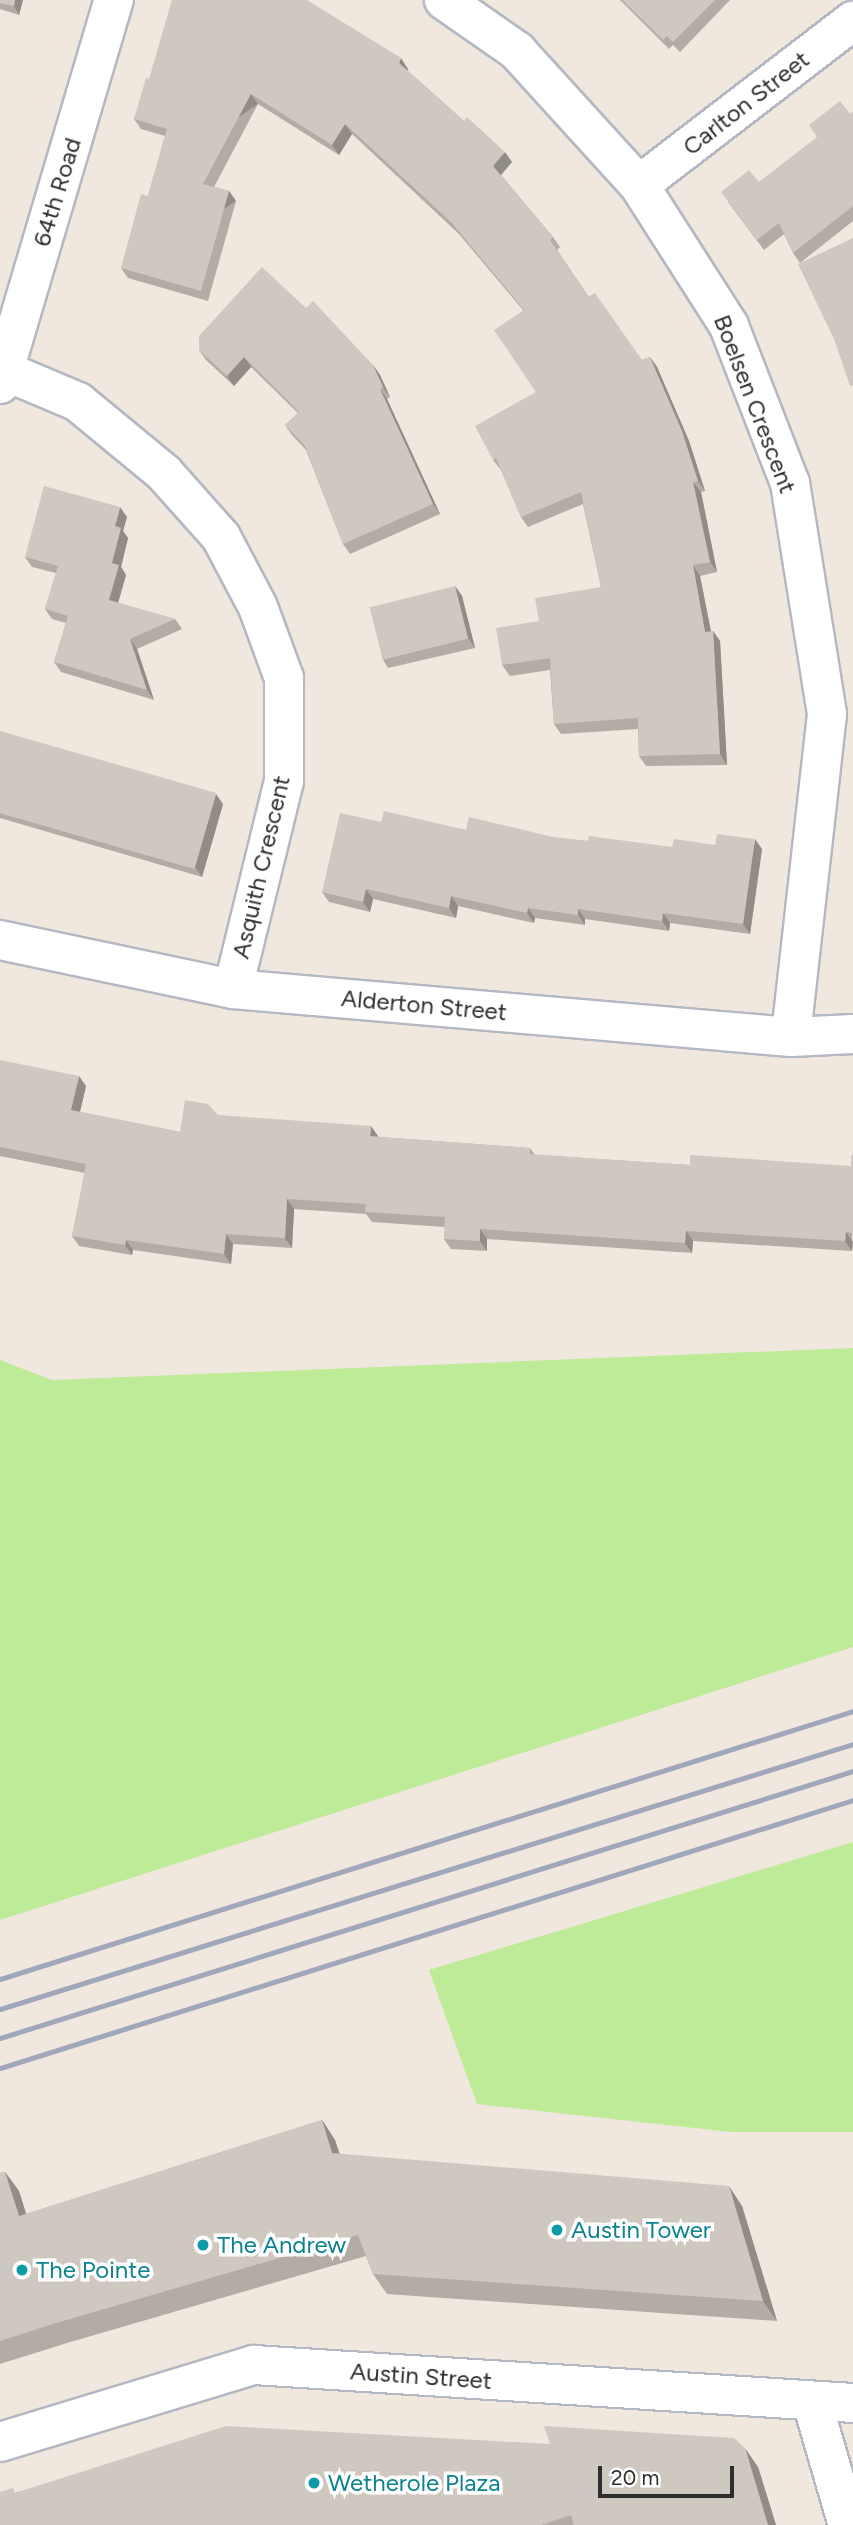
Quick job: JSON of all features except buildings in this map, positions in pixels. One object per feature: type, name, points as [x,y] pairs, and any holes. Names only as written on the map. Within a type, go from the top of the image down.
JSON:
[{"type":"street","name":"64th Road","points":[[1,374],[114,0]]},
{"type":"street","name":"Boelsen Crescent","points":[[444,0],[517,51],[639,185],[729,326],[790,483],[827,714],[791,1037]]},
{"type":"street","name":"Carlton Street","points":[[639,185],[853,21]]},
{"type":"street","name":"Asquith Crescent","points":[[1,374],[78,402],[164,474],[221,537],[258,607],[284,678],[284,781],[233,989]]},
{"type":"street","name":"Alderton Street","points":[[0,940],[233,989],[791,1037],[853,1034]]},
{"type":"street","name":"Austin Street","points":[[0,2442],[254,2365],[853,2403]]},
{"type":"street","points":[[812,2402],[848,2525]]},
{"type":"green space","points":[[853,1348],[853,1647],[0,1920],[0,1360],[52,1380]]},
{"type":"green space","points":[[853,1842],[853,2132],[731,2132],[477,2104],[429,1970]]},
{"type":"railway","points":[[0,1979],[853,1711]]},
{"type":"railway","points":[[0,2009],[853,1744]]},
{"type":"railway","points":[[0,2038],[853,1771]]},
{"type":"railway","points":[[0,2068],[853,1800]]},
{"type":"place","name":"Austin Tower","points":[[557,2230]]},
{"type":"place","name":"The Andrew","points":[[203,2245]]},
{"type":"place","name":"The Pointe","points":[[22,2270]]},
{"type":"place","name":"Wetherole Plaza","points":[[314,2483]]}]
